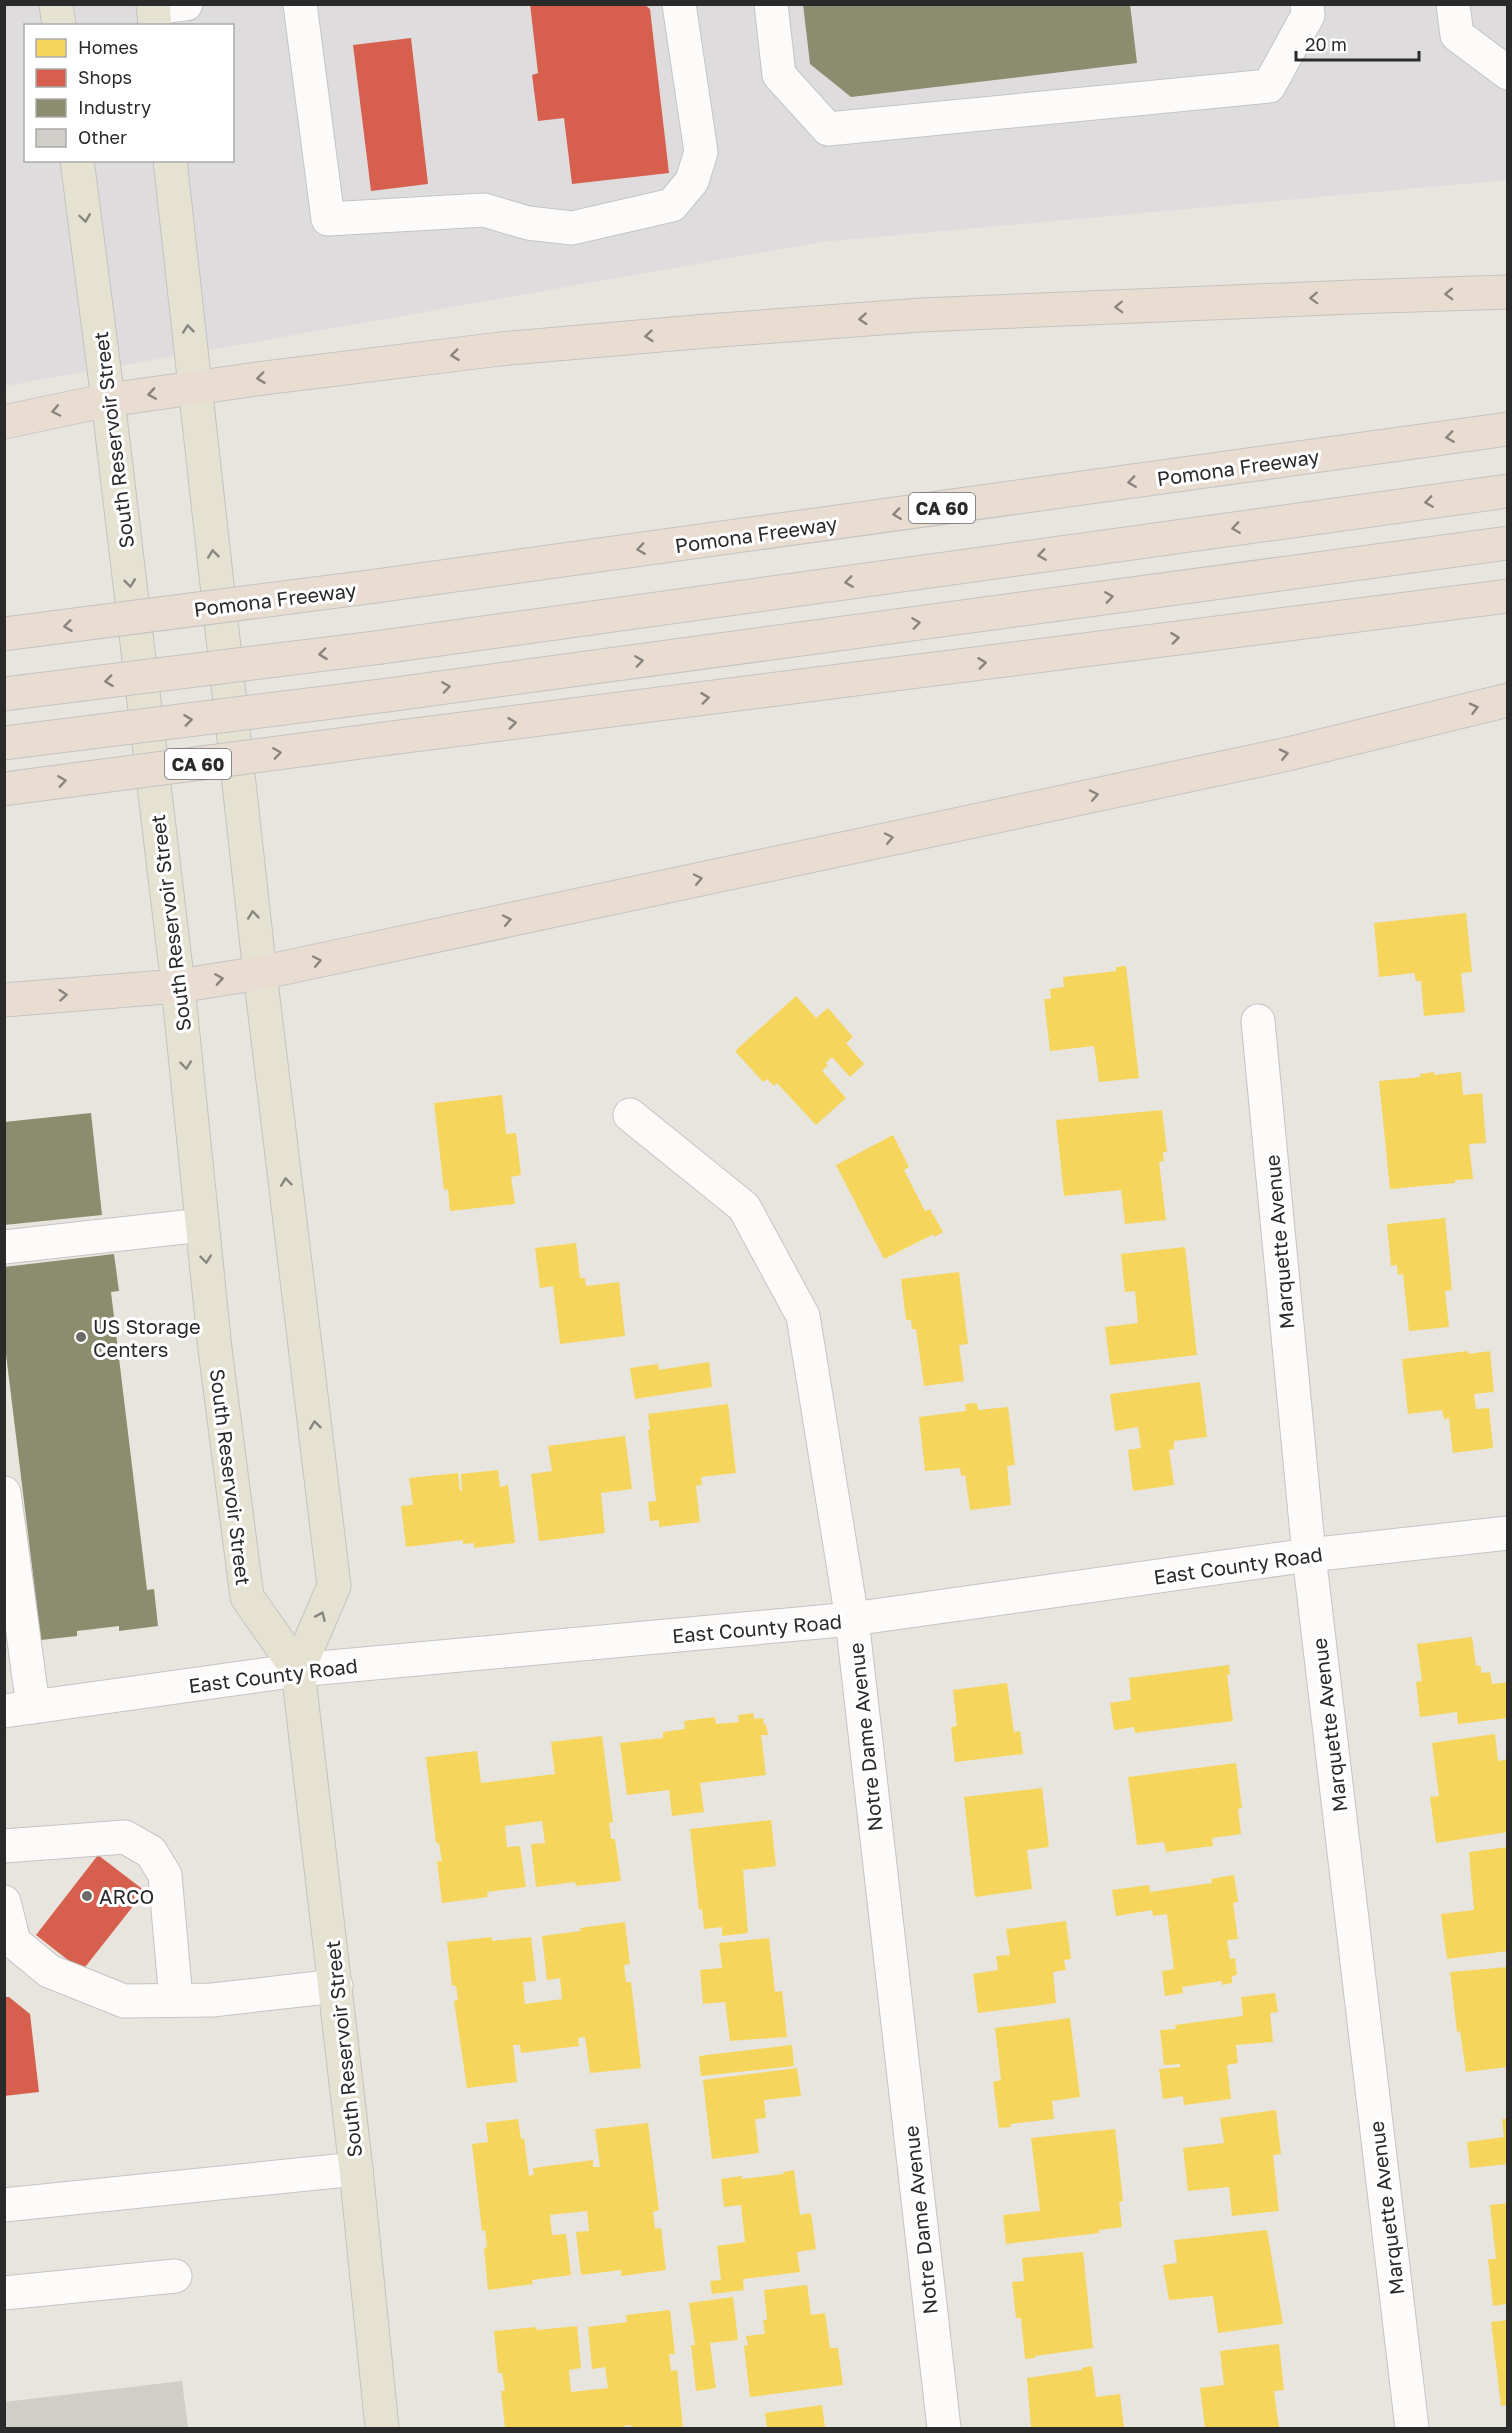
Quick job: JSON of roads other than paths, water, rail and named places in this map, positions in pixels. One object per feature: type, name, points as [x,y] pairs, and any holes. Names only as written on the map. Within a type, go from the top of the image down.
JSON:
[{"type":"highway","points":[[4,422],[108,400],[195,387],[500,349],[719,330],[933,315],[1508,292]]},
{"type":"highway","name":"Pomona Freeway","points":[[4,634],[376,586],[1508,429]]},
{"type":"highway","points":[[4,694],[381,647],[1508,491]]},
{"type":"highway","points":[[4,743],[388,695],[1508,543]]},
{"type":"highway","name":"CA 60","points":[[4,789],[1508,596]]},
{"type":"highway","points":[[4,1000],[178,986],[260,973],[1276,756],[1508,700]]},
{"type":"main road","points":[[56,4],[59,24]]},
{"type":"main road","name":"South Reservoir Street","points":[[77,162],[178,986],[215,1349],[247,1597],[298,1670],[336,1986],[381,2428]]},
{"type":"main road","points":[[170,162],[260,973],[334,1586],[298,1670]]},
{"type":"street","points":[[154,13],[186,4]]},
{"type":"street","points":[[300,4],[328,219],[484,210],[528,223],[572,228],[672,206],[692,181],[701,153],[679,4]]},
{"type":"street","points":[[771,4],[779,75],[828,129],[1269,86],[1308,15],[1306,4]]},
{"type":"street","points":[[1453,4],[1457,34],[1508,73]]},
{"type":"street","name":"Marquette Avenue","points":[[1258,1021],[1309,1555],[1412,2428]]},
{"type":"street","name":"Notre Dame Avenue","points":[[630,1115],[744,1207],[803,1316],[852,1619],[944,2428]]},
{"type":"street","points":[[4,1247],[202,1225]]},
{"type":"street","points":[[4,1493],[19,1709]]},
{"type":"street","name":"East County Road","points":[[19,1709],[298,1670],[852,1619],[1309,1555],[1508,1533]]},
{"type":"street","points":[[4,1846],[125,1837],[151,1852],[165,1875],[176,2000]]},
{"type":"street","points":[[4,1902],[14,1942],[49,1971],[124,2001],[212,2000],[336,1986]]},
{"type":"street","points":[[4,2205],[356,2169]]},
{"type":"street","points":[[4,2293],[175,2276]]},
{"type":"place","name":"US Storage Centers","points":[[81,1337]]},
{"type":"place","name":"ARCO","points":[[87,1896]]}]
